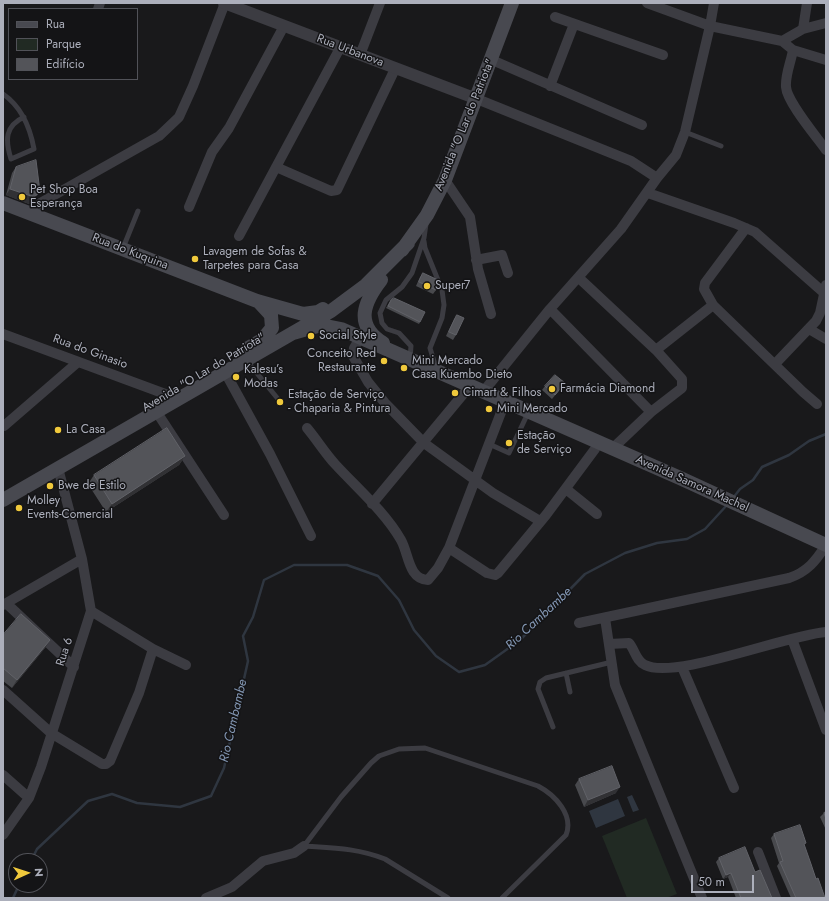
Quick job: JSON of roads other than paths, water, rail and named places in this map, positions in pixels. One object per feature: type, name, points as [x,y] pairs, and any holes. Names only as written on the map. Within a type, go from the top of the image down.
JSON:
[{"type":"main road","name":"Avenida \"O Lar do Patriota\"","points":[[403,356],[370,334],[365,321],[365,308],[370,294],[427,215],[445,180],[492,60],[512,3]]},
{"type":"main road","name":"Rua do Kuquina","points":[[3,203],[257,301]]},
{"type":"main road","name":"Avenida \"O Lar do Patriota\"","points":[[3,500],[337,307],[366,285],[408,243]]},
{"type":"main road","name":"Avenida \"O Lar do Patriota\"","points":[[257,301],[295,313],[311,314],[318,312],[366,285]]},
{"type":"main road","name":"Avenida \"O Lar do Patriota\"","points":[[3,492],[266,336],[272,328],[273,319],[269,312],[257,301]]},
{"type":"main road","points":[[293,333],[321,325],[333,327],[403,356]]},
{"type":"main road","name":"Avenida Samora Machel","points":[[403,356],[680,478],[826,545]]},
{"type":"street","points":[[28,213],[42,202],[159,136],[179,117],[185,106],[224,3]]},
{"type":"street","name":"Rua Urbanova","points":[[224,3],[360,56],[477,99]]},
{"type":"street","points":[[360,56],[380,3]]},
{"type":"street","points":[[647,3],[710,26],[782,41],[793,50],[826,60]]},
{"type":"street","points":[[372,504],[424,443],[477,389],[579,278],[621,229],[648,193],[657,178],[676,155],[685,132],[714,3]]},
{"type":"street","points":[[803,29],[807,3]]},
{"type":"street","points":[[556,18],[663,55]]},
{"type":"street","points":[[782,41],[803,29],[826,23]]},
{"type":"street","points":[[550,86],[574,24]]},
{"type":"street","points":[[189,208],[212,152],[229,128],[284,26]]},
{"type":"street","points":[[239,236],[340,48]]},
{"type":"street","points":[[793,50],[786,88],[789,99],[826,150]]},
{"type":"street","points":[[492,60],[642,125]]},
{"type":"street","points":[[276,167],[331,191],[337,190],[395,69]]},
{"type":"street","points":[[477,99],[631,161],[657,178]]},
{"type":"street","points":[[445,180],[470,217],[482,289],[491,314]]},
{"type":"street","points":[[648,193],[746,228],[771,245],[825,289],[820,313],[809,329],[775,364]]},
{"type":"street","points":[[746,228],[704,286],[706,295],[713,305],[817,404]]},
{"type":"street","points":[[476,260],[502,255],[508,273]]},
{"type":"street","points":[[579,278],[656,350],[682,379],[683,384],[682,388],[651,412],[612,449]]},
{"type":"street","points":[[656,350],[713,305]]},
{"type":"street","points":[[550,309],[651,412]]},
{"type":"street","points":[[809,329],[826,339]]},
{"type":"street","name":"Rua do Ginasio","points":[[3,334],[168,395]]},
{"type":"street","points":[[360,338],[354,348],[353,356],[368,382],[385,403],[424,443],[493,493],[540,521]]},
{"type":"street","points":[[4,426],[78,362]]},
{"type":"street","points":[[225,372],[270,454],[311,536]]},
{"type":"street","points":[[307,428],[334,463],[372,504],[400,539],[415,576],[428,580],[433,575],[449,548],[505,402]]},
{"type":"street","points":[[156,411],[224,515]]},
{"type":"street","points":[[449,548],[487,573],[495,575],[566,489],[595,449]]},
{"type":"street","name":"Rua 6","points":[[3,835],[29,798],[42,767],[51,733],[74,667],[91,611],[82,558],[58,468]]},
{"type":"street","points":[[566,489],[597,514]]},
{"type":"street","points":[[579,623],[789,578],[806,570],[815,563],[826,545]]},
{"type":"street","points":[[74,667],[4,604],[82,558]]},
{"type":"street","points":[[91,611],[153,649],[186,665]]},
{"type":"street","points":[[605,618],[616,685],[702,898]]},
{"type":"street","points":[[609,644],[629,643],[639,661],[652,667],[682,667],[792,639],[826,632]]},
{"type":"street","points":[[792,639],[826,730]]},
{"type":"street","points":[[3,690],[51,733],[102,764],[106,764],[110,761],[129,717],[153,649]]},
{"type":"street","points":[[682,667],[734,788]]},
{"type":"street","points":[[3,775],[29,798]]},
{"type":"street","points":[[206,898],[232,887],[263,861],[294,853],[304,846]]},
{"type":"street","points":[[758,852],[776,898]]},
{"type":"lane","points":[[3,94],[24,117],[31,132],[34,149],[11,159],[7,146],[8,133],[14,122],[24,117]]},
{"type":"lane","points":[[685,132],[721,146]]},
{"type":"lane","points":[[123,249],[138,211]]},
{"type":"lane","points":[[403,356],[411,346],[399,333],[387,329],[382,322],[380,313],[386,300],[402,287],[412,273],[424,238],[427,215]]},
{"type":"lane","points":[[424,238],[425,248],[442,290],[444,305],[442,318],[430,348],[438,372]]},
{"type":"lane","points":[[246,360],[278,399]]},
{"type":"lane","points":[[490,444],[509,453],[528,412]]},
{"type":"lane","points":[[553,727],[538,685],[546,678],[612,662]]},
{"type":"lane","points":[[566,673],[570,692]]},
{"type":"lane","points":[[304,846],[341,797],[379,756],[399,749],[425,748],[538,786],[548,791],[564,810],[568,829],[566,835],[502,898]]},
{"type":"lane","points":[[304,846],[353,849],[373,854],[385,859],[448,898]]},
{"type":"waterway","name":"Rio Cambambe","points":[[733,498],[740,489],[753,480],[762,467],[789,455],[809,441],[826,434]]},
{"type":"waterway","name":"Rio Cambambe","points":[[35,853],[37,849],[88,801],[112,794],[137,803],[180,807],[211,796],[224,768],[248,661],[243,636],[253,617],[264,580],[294,565],[347,565],[378,576],[399,600],[414,630],[436,656],[459,672],[485,665],[520,640],[585,574],[625,553],[657,543],[687,539],[705,529],[727,505]]},
{"type":"waterway","name":"Rio Cambambe","points":[[13,898],[15,893]]},
{"type":"place","name":"Pet Shop Boa Esperança","points":[[22,197]]},
{"type":"place","name":"Lavagem de Sofas & Tarpetes para Casa","points":[[195,259]]},
{"type":"place","name":"Super7","points":[[427,286]]},
{"type":"place","name":"Social Style","points":[[311,336]]},
{"type":"place","name":"Conceito Red Restaurante","points":[[384,361]]},
{"type":"place","name":"Mini Mercado Casa Kuembo Dieto","points":[[404,368]]},
{"type":"place","name":"Kalesu’s Modas","points":[[236,377]]},
{"type":"place","name":"Farmácia Diamond","points":[[552,389]]},
{"type":"place","name":"Cimart & Filhos","points":[[455,393]]},
{"type":"place","name":"Estação de Serviço - Chaparia & Pintura","points":[[280,402]]},
{"type":"place","name":"Mini Mercado","points":[[489,409]]},
{"type":"place","name":"La Casa","points":[[58,430]]},
{"type":"place","name":"Estação de Serviço","points":[[509,443]]},
{"type":"place","name":"Bwe de Estilo","points":[[50,486]]},
{"type":"place","name":"Molley Events-Comercial","points":[[19,508]]}]
